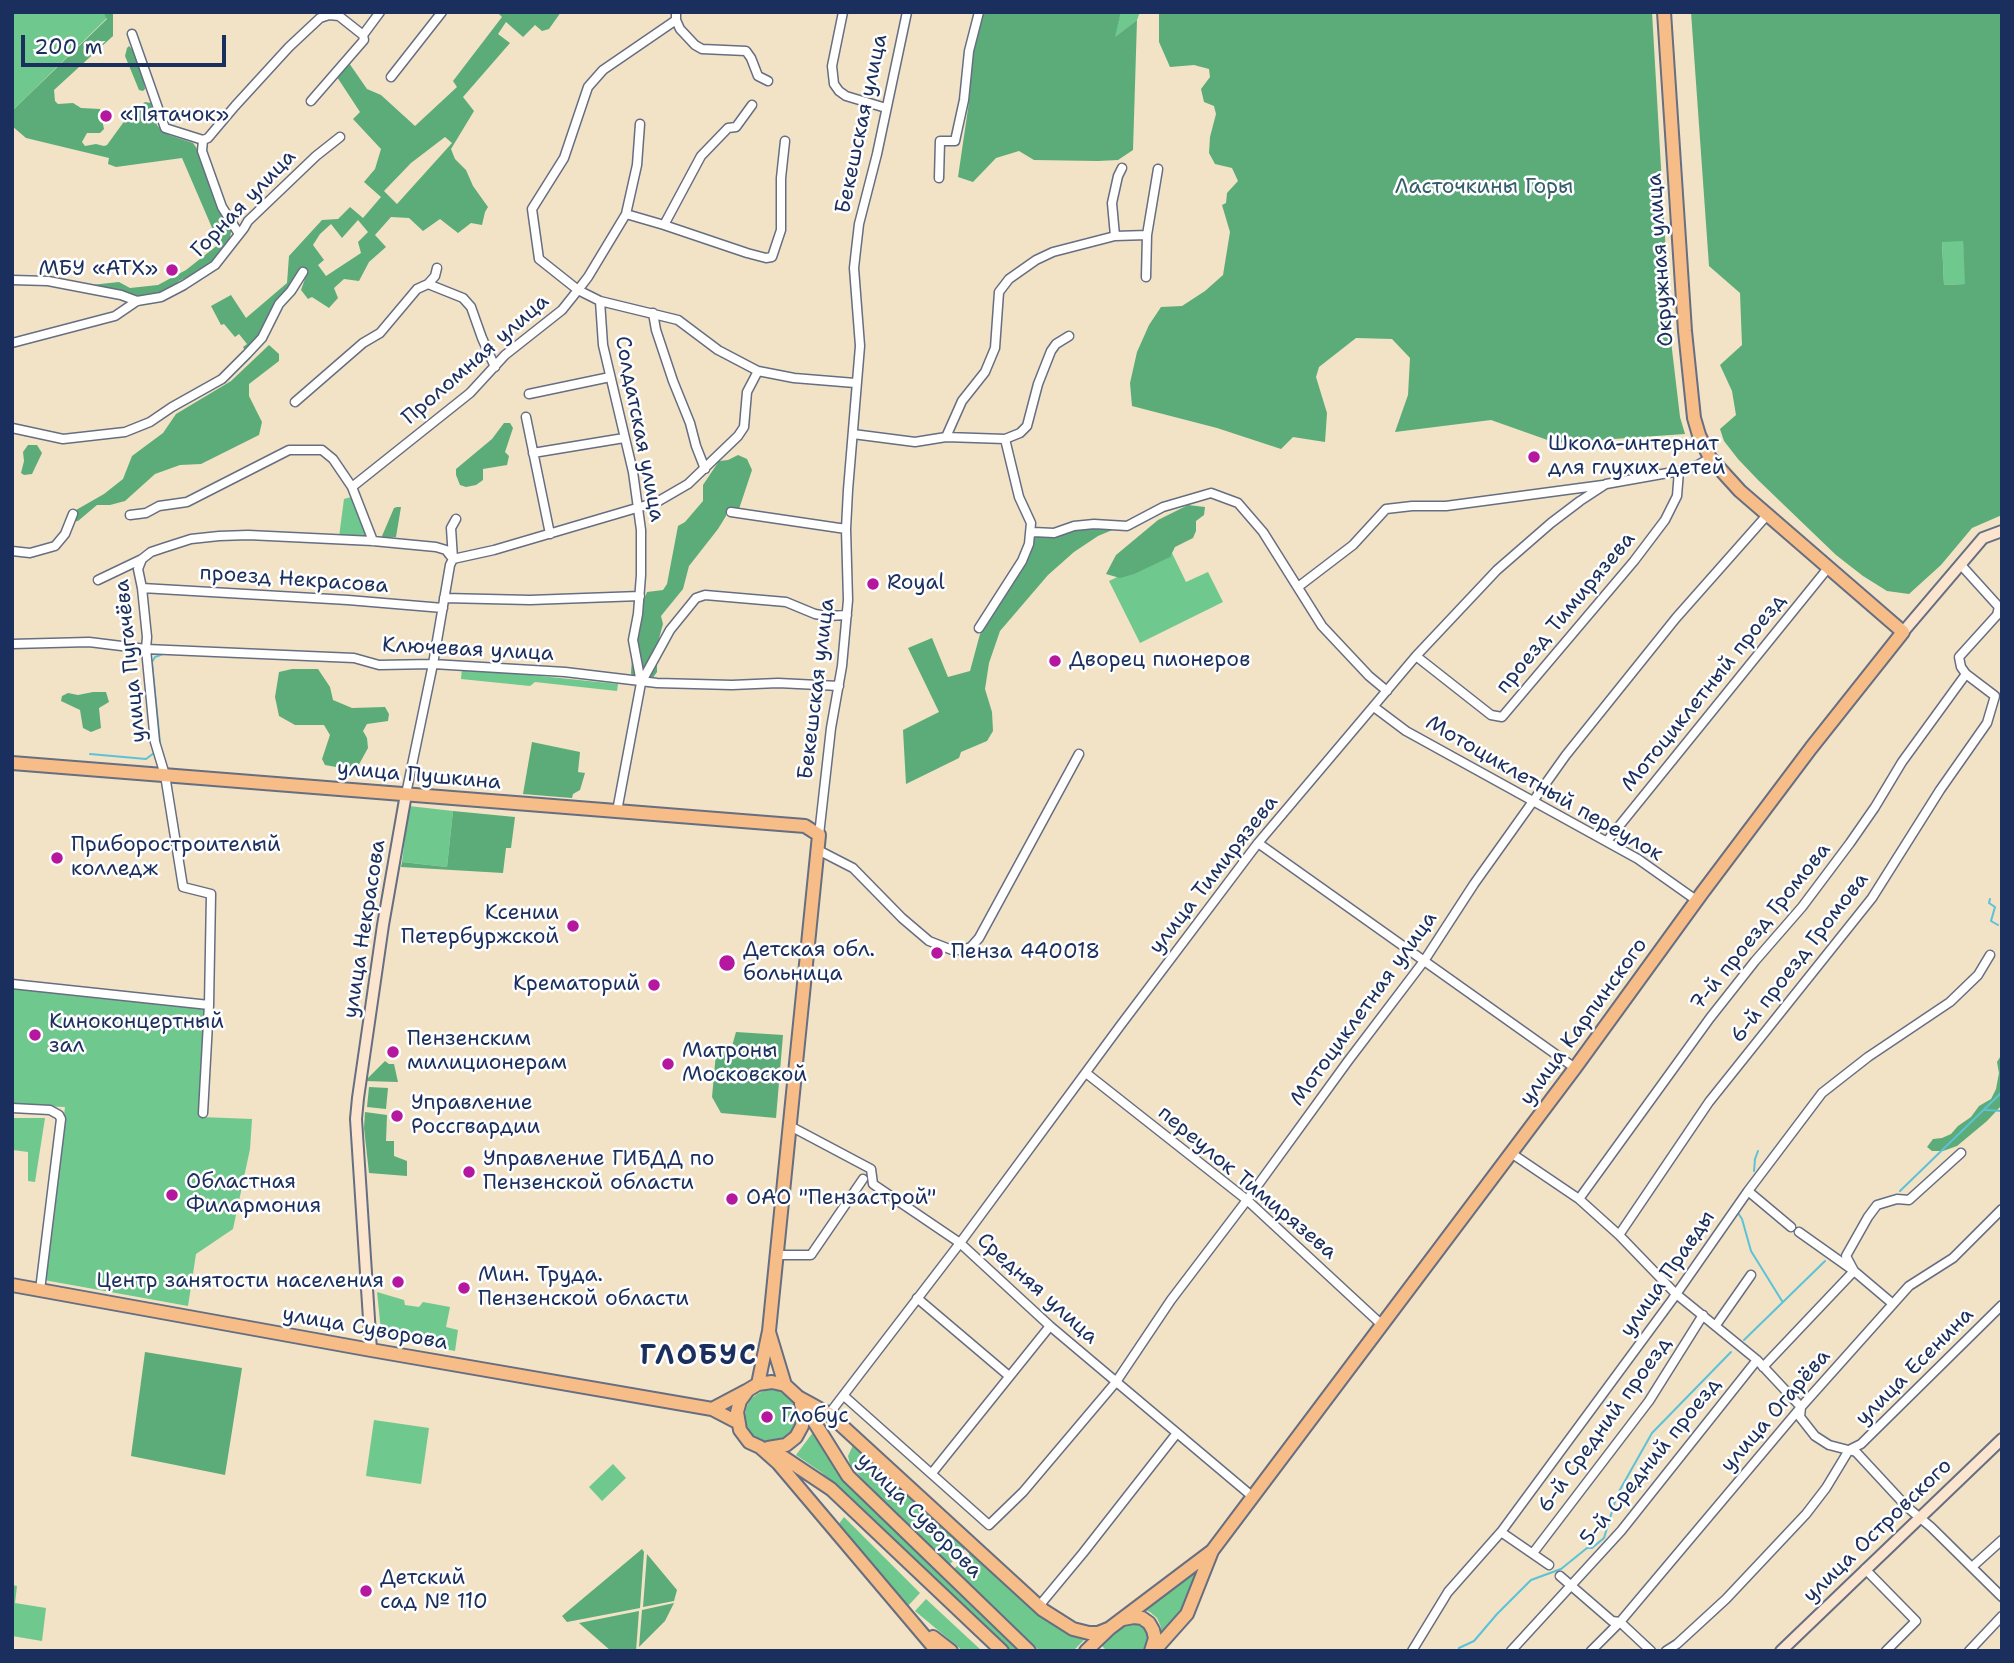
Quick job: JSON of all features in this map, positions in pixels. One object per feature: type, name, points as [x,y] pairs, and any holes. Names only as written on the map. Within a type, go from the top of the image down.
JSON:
[{"type":"main road","name":"Окружная улица","points":[[1664,12],[1688,366],[1694,418],[1699,435],[1710,458],[1740,491],[1903,632]]},
{"type":"main road","name":"улица Карпинского","points":[[1086,1651],[1110,1628],[1212,1550],[1575,1068],[1811,748],[1903,632],[1983,538],[2002,531]]},
{"type":"main road","name":"улица Пушкина","points":[[12,763],[805,826],[819,835]]},
{"type":"main road","name":"улица Некрасова","points":[[370,1350],[356,1119],[383,925],[406,794]]},
{"type":"main road","name":"Бекешская улица","points":[[753,1387],[769,1331],[819,835]]},
{"type":"main road","name":"улица Суворова","points":[[12,1285],[712,1409],[737,1422]]},
{"type":"main road","name":"Бекешская улица","points":[[769,1331],[785,1385]]},
{"type":"main road","points":[[712,1409],[753,1387],[772,1382],[785,1385],[798,1397],[829,1414],[1055,1619],[1073,1629],[1098,1633],[1110,1628]]},
{"type":"main road","points":[[753,1387],[740,1401],[737,1412],[740,1430],[749,1441],[765,1448],[937,1651]]},
{"type":"main road","name":"улица Суворова","points":[[798,1397],[848,1476],[1029,1651]]},
{"type":"main road","points":[[765,1448],[786,1445],[796,1437],[802,1426],[803,1412],[798,1397]]},
{"type":"main road","name":"улица Островского","points":[[1781,1651],[2002,1439]]},
{"type":"main road","name":"улица Суворова","points":[[765,1448],[831,1489],[1002,1651]]},
{"type":"main road","name":"улица Карпинского","points":[[1153,1651],[1188,1614],[1212,1550]]},
{"type":"main road","points":[[1123,1619],[1134,1616],[1149,1623],[1153,1630],[1153,1651]]},
{"type":"main road","points":[[915,1625],[951,1651]]},
{"type":"street","points":[[311,101],[363,40],[363,35],[380,12]]},
{"type":"street","points":[[391,77],[442,12]]},
{"type":"street","points":[[843,12],[832,66],[835,84],[846,96],[886,108]]},
{"type":"street","name":"Бекешская улица","points":[[819,835],[846,615],[846,529],[855,383],[860,346],[856,250],[859,224],[907,12]]},
{"type":"street","points":[[939,178],[940,141],[955,141],[964,100],[969,51],[979,12]]},
{"type":"street","points":[[132,34],[165,128],[203,140],[208,138],[289,47],[320,19],[329,15],[339,16],[363,35]]},
{"type":"street","name":"Проломная улица","points":[[352,487],[470,393],[505,355],[562,310],[578,290],[539,259],[532,209],[564,158],[588,87],[603,70],[676,16],[680,29],[695,45],[702,49],[746,51],[758,76],[768,81]]},
{"type":"street","points":[[664,225],[701,156],[728,128],[736,127],[752,105]]},
{"type":"street","points":[[640,124],[637,165],[626,214],[578,290],[600,301],[678,320],[718,350],[758,371],[794,378],[855,383]]},
{"type":"street","name":"Горная улица","points":[[12,343],[114,316],[137,301],[161,297],[184,285],[215,265],[248,221],[282,187],[340,137]]},
{"type":"street","points":[[203,140],[202,151],[222,206],[239,234]]},
{"type":"street","points":[[626,214],[747,253],[772,257],[781,230],[781,177],[785,141]]},
{"type":"street","points":[[1115,236],[1112,203],[1122,168]]},
{"type":"street","points":[[1146,277],[1147,235],[1158,169]]},
{"type":"street","points":[[946,437],[962,401],[985,373],[995,348],[999,292],[1009,279],[1036,260],[1053,253],[1115,236],[1147,235]]},
{"type":"street","points":[[295,402],[363,343],[380,333],[417,289],[428,284],[435,276],[437,268]]},
{"type":"street","points":[[12,428],[63,439],[125,432],[150,422],[222,379],[247,355],[262,338],[279,304],[303,272]]},
{"type":"street","points":[[12,280],[48,281],[121,295],[137,301]]},
{"type":"street","points":[[428,284],[463,298],[471,307],[495,367]]},
{"type":"street","name":"Солдатская улица","points":[[600,301],[603,345],[633,472],[641,530],[640,596],[634,640],[641,682],[617,811]]},
{"type":"street","points":[[653,313],[673,382],[705,469]]},
{"type":"street","points":[[853,434],[915,442],[946,437],[1005,439],[1020,433],[1027,426],[1035,391],[1051,351],[1056,344],[1069,336]]},
{"type":"street","points":[[98,580],[151,552],[191,540],[219,536],[373,541],[436,547],[446,550],[453,559],[638,508],[656,502],[688,484],[744,427],[747,391],[758,371]]},
{"type":"street","points":[[529,394],[610,377]]},
{"type":"street","points":[[526,417],[550,534]]},
{"type":"street","points":[[533,453],[624,438]]},
{"type":"street","points":[[979,628],[1022,561],[1029,544],[1031,523],[1019,497],[1005,439]]},
{"type":"street","points":[[130,516],[146,513],[159,506],[187,502],[289,450],[322,450],[333,459],[352,487],[373,541]]},
{"type":"street","name":"улица Тимирязева","points":[[829,1414],[960,1244],[1258,842],[1416,656],[1497,570],[1550,523],[1606,484],[1679,471],[1710,458]]},
{"type":"street","name":"проезд Тимирязева","points":[[1416,656],[1491,715],[1502,717],[1665,520],[1677,496],[1679,471]]},
{"type":"street","points":[[1298,587],[1353,545],[1386,509],[1446,506],[1606,484]]},
{"type":"street","points":[[1030,535],[1033,532],[1055,533],[1074,526],[1094,524],[1127,526],[1163,507],[1211,494],[1238,503],[1264,532],[1322,626],[1366,673],[1387,691]]},
{"type":"street","points":[[731,512],[846,529]]},
{"type":"street","points":[[12,551],[30,553],[55,546],[65,534],[73,513]]},
{"type":"street","name":"Мотоциклетная улица","points":[[932,1473],[989,1525],[1023,1492],[1116,1382],[1171,1300],[1424,961],[1474,884],[1566,755],[1676,618],[1768,514]]},
{"type":"street","name":"улица Некрасова","points":[[406,794],[453,559],[451,528],[456,519]]},
{"type":"street","name":"улица Пугачёва","points":[[142,559],[138,569],[147,637],[155,742],[164,775],[183,887],[211,894],[203,1113]]},
{"type":"street","points":[[1961,565],[1999,607],[1997,615],[1959,657],[1966,674]]},
{"type":"street","name":"Мотоциклетный проезд","points":[[1607,841],[1828,568]]},
{"type":"street","name":"проезд Некрасова","points":[[142,588],[443,608]]},
{"type":"street","points":[[641,682],[670,630],[696,598],[705,595],[786,602],[815,614],[846,615]]},
{"type":"street","points":[[444,598],[530,600],[640,596]]},
{"type":"street","name":"Ключевая улица","points":[[12,644],[89,642],[146,649],[354,658],[379,665],[433,664],[565,672],[641,682],[839,686]]},
{"type":"street","name":"6-й проезд Громова","points":[[1619,1235],[1709,1102],[1872,898],[1940,790],[1987,723],[1995,696],[1966,674]]},
{"type":"street","name":"7-й проезд Громова","points":[[1579,1199],[1710,1018],[1802,907],[1850,843],[1902,762],[1966,674]]},
{"type":"street","name":"Мотоциклетный переулок","points":[[1374,707],[1406,731],[1638,859],[1696,901]]},
{"type":"street","points":[[818,850],[853,868],[929,942],[952,950],[971,947],[979,938],[1079,754]]},
{"type":"street","points":[[1258,842],[1575,1068]]},
{"type":"street","name":"улица Правды","points":[[1412,1651],[1448,1592],[1501,1532],[1822,1093],[1868,1057],[1950,1003],[1978,975],[1990,955]]},
{"type":"street","points":[[12,984],[209,1005]]},
{"type":"street","name":"переулок Тимирязева","points":[[1086,1073],[1247,1200],[1382,1325]]},
{"type":"street","points":[[12,1108],[50,1110],[61,1119],[40,1290]]},
{"type":"street","name":"Средняя улица","points":[[790,1126],[871,1169],[873,1184],[960,1244],[1050,1326],[1253,1497]]},
{"type":"street","points":[[1511,1153],[1579,1199],[1619,1235],[1675,1293],[1760,1364],[1801,1407],[1800,1416],[1815,1436],[1829,1445],[1856,1452],[1907,1507],[2002,1597]]},
{"type":"street","points":[[1854,1270],[1846,1256],[1877,1205],[1897,1199],[1909,1200],[1961,1153]]},
{"type":"street","points":[[776,1255],[811,1255],[863,1180]]},
{"type":"street","points":[[1748,1191],[1795,1229],[1854,1270],[1893,1304]]},
{"type":"street","name":"улица Огарёва","points":[[1591,1651],[1620,1622],[1801,1407],[1909,1286],[1953,1258],[2002,1209]]},
{"type":"street","name":"5-й Средний проезд","points":[[1510,1651],[1620,1531],[1760,1364],[1854,1270]]},
{"type":"street","points":[[1716,1325],[1751,1275]]},
{"type":"street","points":[[917,1298],[1009,1376]]},
{"type":"street","name":"улица Есенина","points":[[1849,1450],[1861,1444],[2002,1305]]},
{"type":"street","name":"6-й Средний проезд","points":[[1533,1553],[1648,1401],[1703,1315]]},
{"type":"street","points":[[844,1396],[932,1473],[1050,1326]]},
{"type":"street","points":[[1039,1606],[1177,1433]]},
{"type":"street","points":[[1666,1651],[1726,1599],[1806,1514],[1826,1488],[1849,1450]]},
{"type":"street","points":[[1501,1532],[1549,1565]]},
{"type":"street","points":[[1972,1567],[2002,1540]]},
{"type":"street","points":[[1865,1569],[1916,1621],[1886,1651]]},
{"type":"street","points":[[1560,1576],[1612,1621],[1620,1622],[1651,1651]]},
{"type":"street","points":[[1969,1651],[2002,1616]]},
{"type":"green space","points":[[12,12],[103,12],[107,18],[12,111]]},
{"type":"green space","points":[[103,12],[113,12],[113,36],[54,90],[55,101],[58,104],[73,103],[81,108],[100,109],[104,129],[100,133],[87,133],[82,142],[85,146],[107,145],[131,112],[145,102],[151,103],[161,130],[193,143],[200,153],[232,227],[229,243],[213,262],[165,292],[142,298],[94,288],[91,285],[119,282],[130,288],[158,285],[186,270],[219,244],[182,158],[116,167],[108,164],[109,158],[26,138],[12,126],[12,111],[107,19]]},
{"type":"green space","points":[[497,12],[561,12],[549,29],[542,31],[535,25],[523,37],[506,22],[498,34],[510,43],[463,97],[474,111],[451,149],[488,207],[482,225],[471,223],[458,233],[440,219],[423,231],[409,218],[391,217],[375,235],[386,247],[369,262],[359,281],[344,279],[334,288],[338,298],[329,308],[312,297],[308,299],[301,290],[306,276],[306,268],[302,267],[259,337],[246,352],[243,347],[247,344],[239,334],[235,337],[224,324],[221,325],[211,306],[231,295],[246,318],[287,283],[289,256],[322,220],[338,219],[350,207],[363,218],[381,197],[364,182],[375,169],[381,149],[353,119],[360,112],[337,77],[349,63],[367,89],[381,95],[415,126],[457,87],[453,81],[502,17]],"holes":[[[445,137],[452,143],[397,204],[384,191],[411,163]],[[358,220],[368,232],[358,242],[361,253],[326,276],[318,265],[324,260],[313,245],[331,224],[342,238]]]},
{"type":"green space","points":[[979,12],[1121,12],[1115,37],[1137,20],[1133,150],[1118,160],[1098,161],[1034,160],[1019,151],[996,158],[973,182],[958,177],[969,102],[964,100]]},
{"type":"green space","points":[[1121,12],[1140,12],[1137,20],[1114,38]]},
{"type":"green space","name":"Ласточкины Горы","points":[[1159,12],[1652,12],[1671,341],[1680,417],[1685,434],[1556,443],[1491,420],[1395,432],[1408,395],[1410,358],[1392,339],[1356,338],[1319,367],[1316,377],[1327,413],[1325,442],[1293,437],[1281,449],[1217,428],[1132,406],[1130,383],[1137,352],[1149,325],[1161,307],[1182,306],[1223,275],[1230,232],[1222,205],[1226,203],[1227,193],[1238,181],[1232,168],[1215,164],[1209,153],[1216,114],[1214,106],[1204,102],[1201,89],[1210,77],[1209,69],[1194,65],[1170,67],[1159,42]]},
{"type":"green space","points":[[1691,12],[2002,12],[2002,515],[1972,528],[1941,565],[1909,594],[1887,591],[1836,555],[1758,480],[1724,441],[1720,429],[1736,415],[1732,391],[1720,365],[1742,345],[1740,293],[1709,266]],"holes":[[[1963,241],[1965,284],[1944,285],[1942,242]]]},
{"type":"green space","points":[[129,46],[136,53],[144,82],[143,91],[139,90],[125,56]]},
{"type":"green space","points":[[1963,240],[1966,284],[1944,285],[1942,241]]},
{"type":"green space","points":[[269,345],[279,354],[279,361],[249,384],[249,396],[262,422],[259,435],[201,464],[180,465],[155,474],[125,501],[97,505],[78,521],[71,522],[76,510],[123,479],[132,456],[163,433],[176,414],[231,381]]},
{"type":"green space","points":[[504,423],[510,423],[513,428],[505,452],[509,456],[507,465],[483,469],[483,480],[476,485],[460,485],[456,469],[492,439]]},
{"type":"green space","points":[[28,445],[37,445],[42,453],[32,474],[24,475],[21,473],[23,452]]},
{"type":"green space","points":[[738,455],[747,459],[752,470],[739,509],[731,508],[726,512],[718,529],[689,566],[683,589],[661,616],[663,624],[657,646],[657,672],[652,679],[633,679],[632,658],[647,592],[663,590],[667,584],[678,526],[685,522],[703,501],[703,485],[719,461]]},
{"type":"green space","points":[[351,497],[366,535],[339,537],[344,499]]},
{"type":"green space","points":[[1188,505],[1205,507],[1204,515],[1196,521],[1193,538],[1175,547],[1170,557],[1134,574],[1120,578],[1106,574],[1116,555],[1158,520]]},
{"type":"green space","points":[[401,507],[396,537],[383,538],[394,508]]},
{"type":"green space","points":[[1085,528],[1117,528],[1098,536],[1074,552],[1048,575],[1000,631],[989,663],[985,689],[992,712],[993,731],[987,741],[961,752],[959,758],[906,784],[903,730],[939,712],[908,648],[932,638],[948,677],[970,671],[980,634],[1023,565],[1035,537]]},
{"type":"green space","points":[[1171,551],[1186,582],[1208,572],[1223,602],[1140,643],[1109,581]]},
{"type":"green space","points":[[462,668],[618,684],[617,691],[535,682],[530,686],[461,679]]},
{"type":"green space","points":[[318,669],[330,687],[333,700],[352,708],[385,707],[389,714],[388,721],[367,724],[363,731],[368,748],[357,768],[325,765],[322,759],[330,735],[324,725],[295,725],[279,716],[275,697],[279,672]]},
{"type":"green space","points":[[106,692],[109,702],[99,708],[101,728],[91,732],[83,728],[80,710],[61,701],[62,696],[68,693],[78,695]]},
{"type":"green space","points":[[532,742],[580,752],[578,772],[585,773],[580,790],[573,794],[572,798],[523,794]]},
{"type":"green space","points":[[409,806],[453,811],[447,867],[402,862]]},
{"type":"green space","points":[[453,811],[515,817],[511,848],[506,848],[503,873],[401,867],[402,862],[447,867]]},
{"type":"green space","points":[[12,985],[205,1007],[201,1117],[252,1119],[250,1149],[233,1229],[196,1254],[188,1306],[44,1280],[65,1107],[12,1105]]},
{"type":"green space","points":[[736,1032],[783,1035],[776,1118],[721,1113],[712,1097],[716,1053],[732,1046]]},
{"type":"green space","points":[[2002,1054],[2002,1105],[1957,1146],[1943,1151],[1932,1151],[1927,1147],[1933,1139],[1951,1134],[1971,1117],[1979,1106],[1991,1099],[1999,1073],[1997,1062]]},
{"type":"green space","points":[[385,1061],[394,1064],[398,1082],[365,1081]]},
{"type":"green space","points":[[369,1087],[388,1088],[386,1109],[367,1107]]},
{"type":"green space","points":[[365,1112],[387,1115],[386,1141],[394,1141],[394,1156],[407,1161],[407,1176],[369,1173]]},
{"type":"green space","points":[[14,1118],[45,1118],[35,1182],[28,1181],[28,1152],[13,1150]]},
{"type":"green space","points":[[377,1292],[404,1300],[405,1305],[419,1307],[423,1302],[450,1307],[446,1327],[458,1330],[455,1351],[385,1337],[381,1331]]},
{"type":"green space","points":[[145,1352],[242,1368],[225,1475],[131,1456]]},
{"type":"green space","points":[[771,1390],[781,1392],[789,1398],[795,1406],[795,1426],[789,1434],[781,1440],[771,1442],[761,1440],[753,1434],[747,1426],[745,1416],[747,1406],[753,1398],[761,1392]]},
{"type":"green space","points":[[374,1420],[429,1428],[421,1484],[366,1476]]},
{"type":"green space","points":[[814,1431],[842,1477],[1022,1651],[1011,1651],[845,1493],[796,1455]]},
{"type":"green space","points":[[854,1443],[965,1549],[949,1565],[850,1465],[848,1456]]},
{"type":"green space","points":[[613,1464],[626,1478],[602,1501],[589,1487]]},
{"type":"green space","points":[[844,1517],[920,1593],[908,1606],[838,1525]]},
{"type":"green space","points":[[642,1549],[644,1552],[640,1608],[567,1622],[562,1616]]},
{"type":"green space","points":[[970,1553],[1048,1620],[1087,1637],[1073,1651],[1040,1651],[954,1569]]},
{"type":"green space","points":[[647,1554],[677,1590],[674,1601],[643,1607]]},
{"type":"green space","points":[[1200,1570],[1186,1604],[1161,1638],[1161,1627],[1157,1618],[1140,1608]]},
{"type":"green space","points":[[12,1585],[17,1586],[15,1603],[46,1608],[42,1641],[12,1636]]},
{"type":"green space","points":[[926,1599],[982,1651],[963,1651],[915,1611]]},
{"type":"green space","points":[[674,1603],[665,1621],[639,1647],[642,1610]]},
{"type":"green space","points":[[639,1611],[636,1651],[611,1651],[579,1623]]},
{"type":"green space","points":[[1137,1623],[1147,1628],[1149,1639],[1143,1651],[1107,1651],[1102,1646],[1125,1624]]},
{"type":"waterway","points":[[160,743],[152,662],[155,657],[163,654]]},
{"type":"waterway","points":[[90,754],[146,759],[154,753]]},
{"type":"waterway","points":[[1990,899],[1989,903],[1995,907],[1991,921],[1998,925]]},
{"type":"waterway","points":[[1900,1191],[2002,1092]]},
{"type":"waterway","points":[[1985,1110],[2002,1111]]},
{"type":"waterway","points":[[1754,1171],[1758,1151]]},
{"type":"waterway","points":[[1738,1213],[1751,1251],[1782,1301]]},
{"type":"waterway","points":[[1744,1340],[1825,1261]]},
{"type":"waterway","points":[[1458,1651],[1474,1641],[1531,1580],[1561,1569],[1604,1538],[1617,1495],[1652,1433],[1731,1352]]},
{"type":"place","name":"«Пятачок»","points":[[106,116]]},
{"type":"place","name":"МБУ «АТХ»","points":[[172,270]]},
{"type":"place","name":"Школа-интернат для глухих детей","points":[[1534,457]]},
{"type":"place","name":"Royal","points":[[873,584]]},
{"type":"place","name":"Дворец пионеров","points":[[1055,661]]},
{"type":"place","name":"Приборостроителый колледж","points":[[57,858]]},
{"type":"place","name":"Ксении Петербуржской","points":[[573,926]]},
{"type":"place","name":"Пенза 440018","points":[[937,953]]},
{"type":"place","name":"Детская обл. больница","points":[[727,963]]},
{"type":"place","name":"Крематорий","points":[[654,985]]},
{"type":"place","name":"Киноконцертный зал","points":[[35,1035]]},
{"type":"place","name":"Пензенским милиционерам","points":[[393,1052]]},
{"type":"place","name":"Матроны Московской","points":[[668,1064]]},
{"type":"place","name":"Управление Россгвардии","points":[[397,1116]]},
{"type":"place","name":"Управление ГИБДД по Пензенской области","points":[[469,1172]]},
{"type":"place","name":"Областная Филармония","points":[[172,1195]]},
{"type":"place","name":"ОАО \"Пензастрой\"","points":[[732,1199]]},
{"type":"place","name":"Центр занятости населения","points":[[398,1282]]},
{"type":"place","name":"Мин. Труда. Пензенской области","points":[[464,1288]]},
{"type":"place","name":"Глобус","points":[[767,1417]]},
{"type":"place","name":"Детский сад № 110","points":[[366,1591]]},
{"type":"district","name":"ГЛОБУС","points":[[699,1357]]}]
